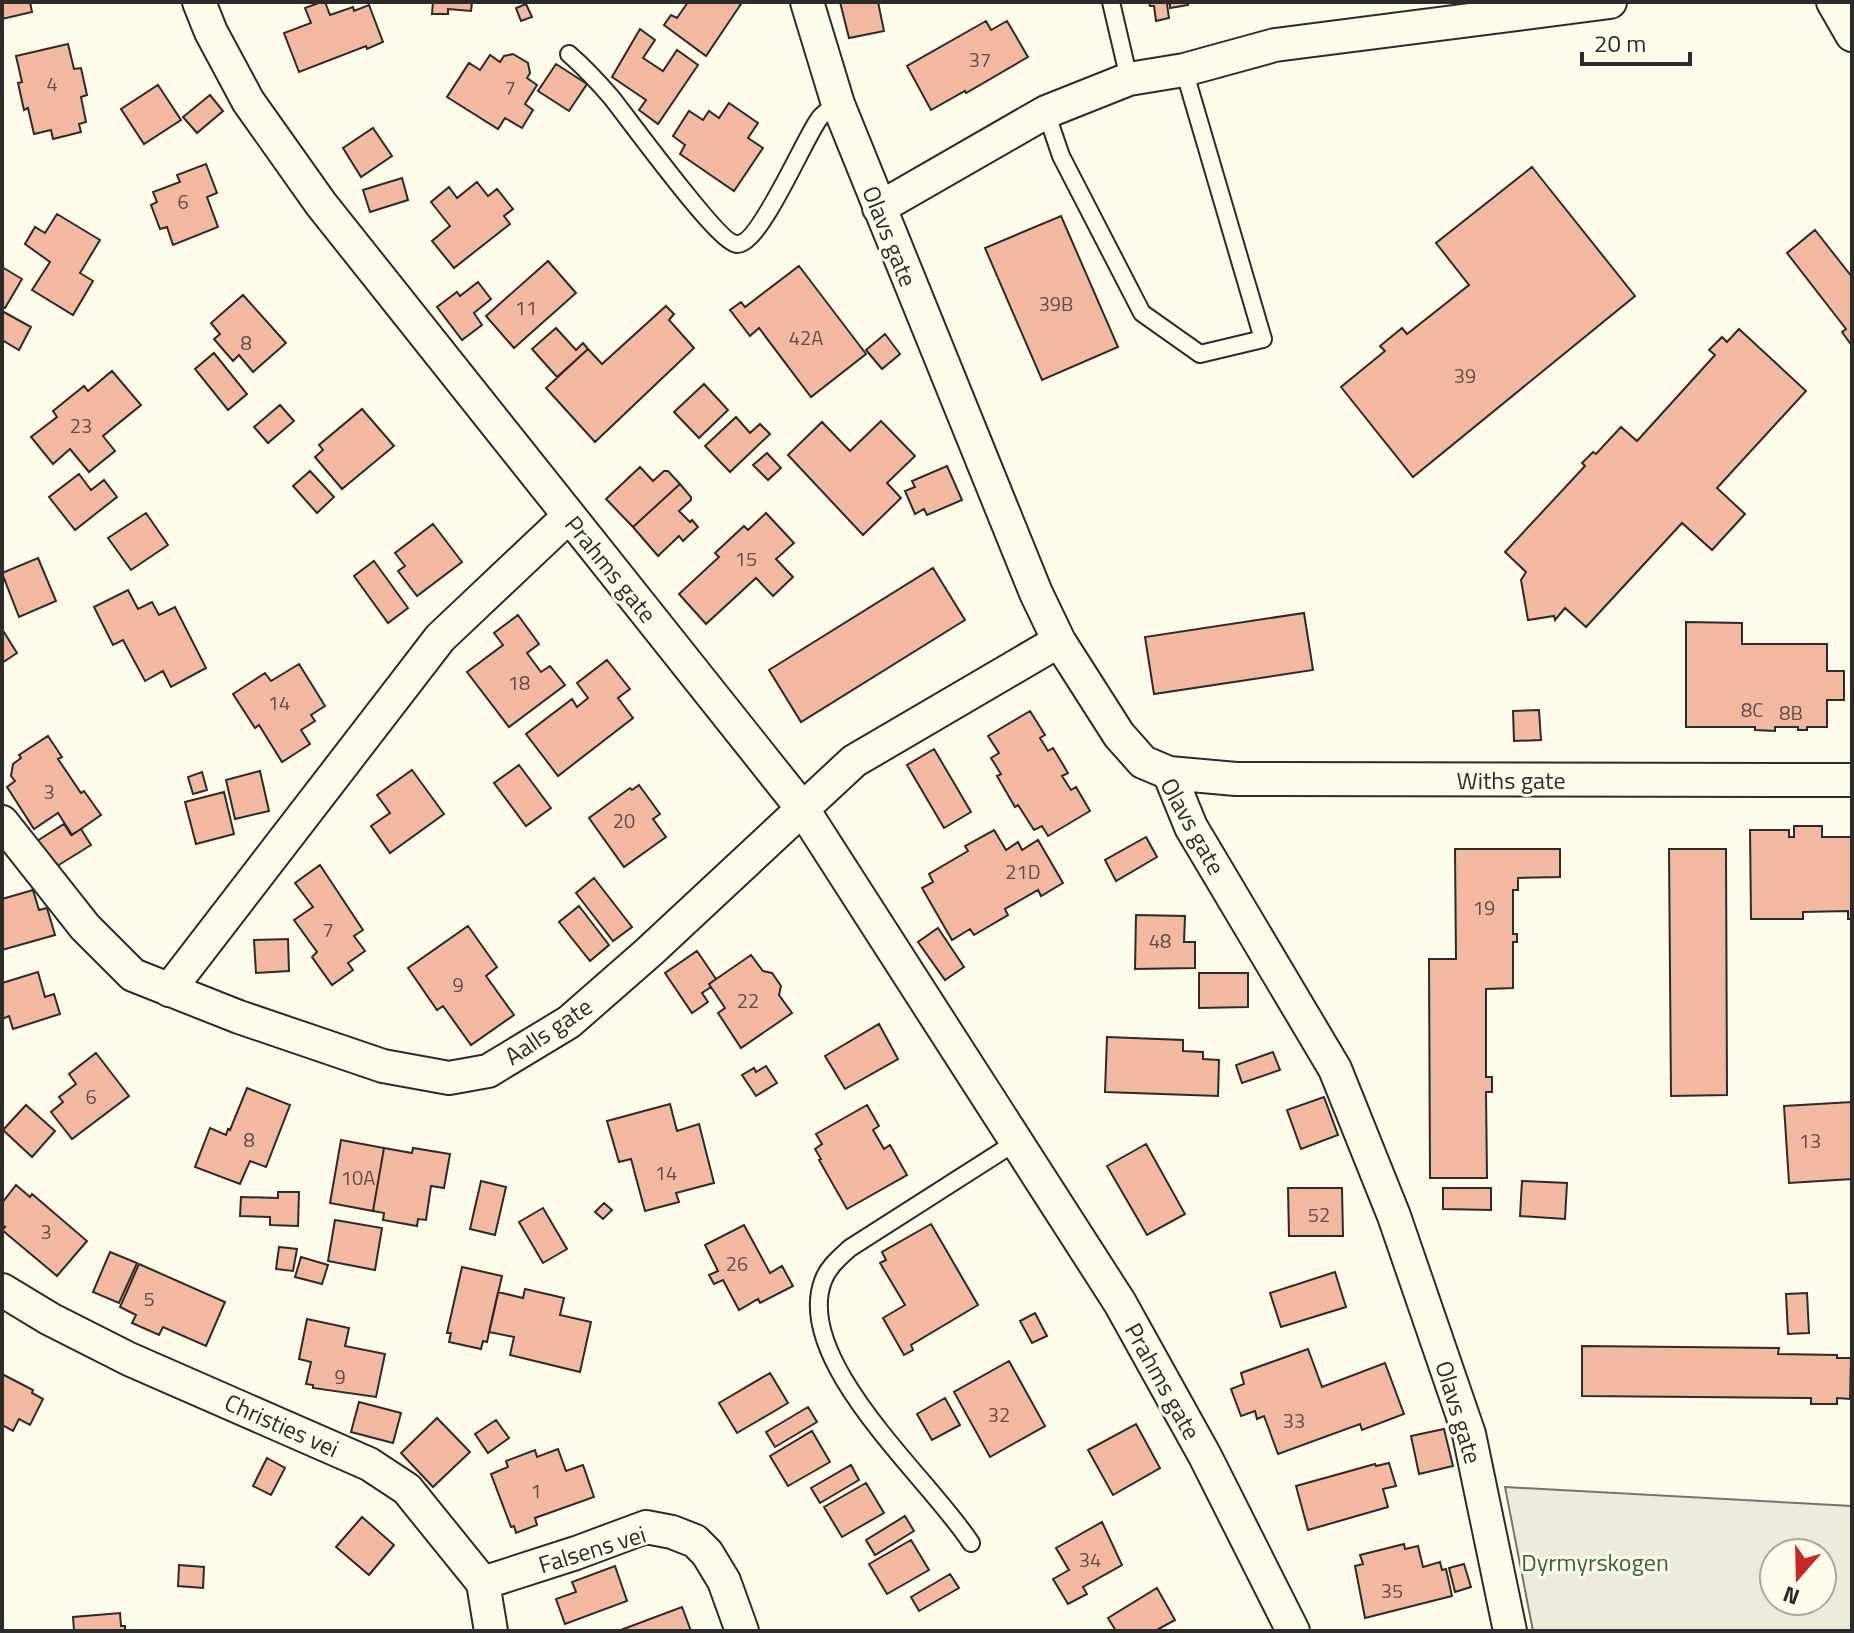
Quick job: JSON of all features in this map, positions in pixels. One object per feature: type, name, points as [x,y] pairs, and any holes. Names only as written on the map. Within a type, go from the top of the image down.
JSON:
[{"type":"street","name":"Prahms gate","points":[[199,2],[211,32],[248,101],[294,166],[568,517],[802,808],[1120,1303],[1205,1456],[1293,1631]]},
{"type":"street","name":"Olavs gate","points":[[807,2],[838,104],[879,208],[1028,573],[1059,641],[1119,735],[1143,762],[1169,773],[1191,827],[1335,1069],[1394,1216],[1469,1434],[1510,1631]]},
{"type":"street","points":[[879,208],[1046,112],[1129,79],[1184,70],[1275,45],[1610,2]]},
{"type":"street","points":[[1833,2],[1852,35]]},
{"type":"street","points":[[169,990],[440,638],[568,517]]},
{"type":"street","name":"Aalls gate","points":[[2,822],[85,927],[133,975],[383,1066],[449,1078],[488,1071],[569,1022],[649,952],[854,761],[1059,641]]},
{"type":"street","name":"Withs gate","points":[[1169,773],[1236,779],[1852,780]]},
{"type":"street","name":"Christies vei","points":[[2,1290],[50,1319],[129,1359],[369,1464],[407,1489],[483,1583],[491,1631]]},
{"type":"street","name":"Falsens vei","points":[[483,1583],[646,1527],[695,1541],[707,1553],[724,1581],[742,1631]]},
{"type":"lane","points":[[1111,2],[1129,79]]},
{"type":"lane","points":[[569,54],[612,98],[706,218],[728,242],[736,244],[742,244],[752,234],[771,207],[817,121],[838,104]]},
{"type":"lane","points":[[1046,112],[1061,156],[1142,313],[1200,354],[1263,339],[1184,70]]},
{"type":"lane","points":[[971,1543],[953,1515],[883,1435],[849,1389],[832,1357],[819,1318],[819,1299],[829,1268],[850,1248],[1016,1142]]},
{"type":"green space","name":"Dyrmyrskogen","points":[[1505,1487],[1852,1506],[1852,1631],[1533,1631]]},
{"type":"building","points":[[2,2],[30,2],[32,12],[2,19]]},
{"type":"building","points":[[325,2],[330,15],[369,5],[383,42],[299,72],[284,33],[311,23],[305,8]]},
{"type":"building","points":[[433,2],[472,2],[471,11],[448,9],[448,14],[432,14]]},
{"type":"building","points":[[688,2],[741,4],[706,56],[664,25],[671,15],[677,18]]},
{"type":"building","points":[[840,2],[878,2],[884,31],[849,38]]},
{"type":"building","points":[[1149,2],[1187,2],[1188,5],[1170,8],[1170,3],[1167,4],[1169,18],[1156,21],[1154,6],[1150,6]]},
{"type":"building","points":[[526,4],[532,17],[521,21],[516,8]]},
{"type":"building","points":[[986,21],[991,30],[1007,21],[1028,57],[931,110],[907,66]]},
{"type":"building","points":[[640,29],[655,40],[643,58],[663,71],[677,50],[698,65],[658,124],[639,110],[646,100],[612,77]]},
{"type":"building","points":[[68,44],[74,69],[81,68],[87,95],[81,97],[86,122],[79,124],[81,132],[53,139],[51,130],[34,134],[28,108],[24,110],[16,56]]},
{"type":"building","points":[[513,54],[528,63],[530,73],[527,78],[537,85],[525,104],[533,110],[522,128],[505,118],[498,129],[447,97],[469,63],[480,70],[490,55],[500,62],[504,56]]},
{"type":"building","points":[[556,64],[587,84],[569,111],[538,91]]},
{"type":"building","points":[[158,85],[181,120],[144,144],[121,109]]},
{"type":"building","points":[[210,95],[223,111],[197,133],[183,117]]},
{"type":"building","points":[[729,103],[758,123],[748,138],[763,148],[734,191],[680,154],[685,145],[673,136],[689,111],[703,120],[709,111],[719,118]]},
{"type":"building","points":[[373,128],[392,156],[361,177],[343,148]]},
{"type":"building","points":[[206,164],[217,193],[207,197],[218,227],[173,245],[167,227],[160,229],[151,205],[157,202],[153,192],[180,182],[177,175]]},
{"type":"building","points":[[1532,167],[1635,296],[1413,477],[1341,387],[1385,351],[1380,346],[1402,328],[1407,334],[1469,285],[1436,243]]},
{"type":"building","points":[[402,178],[408,200],[370,212],[363,190]]},
{"type":"building","points":[[477,182],[488,196],[497,189],[513,209],[504,216],[510,224],[454,268],[432,241],[450,226],[431,202],[449,187],[457,198]]},
{"type":"building","points":[[57,214],[100,240],[80,273],[93,281],[73,315],[32,290],[50,262],[25,244],[35,227],[45,233]]},
{"type":"building","points":[[1061,216],[1118,347],[1042,380],[985,248]]},
{"type":"building","points":[[1815,230],[1852,277],[1852,346],[1842,332],[1846,329],[1787,253]]},
{"type":"building","points":[[548,261],[576,293],[514,348],[486,316]]},
{"type":"building","points":[[799,266],[866,354],[811,397],[759,328],[750,336],[730,310],[741,302],[745,307]]},
{"type":"building","points":[[2,267],[22,279],[5,308],[2,306]]},
{"type":"building","points":[[478,282],[491,299],[474,313],[482,325],[462,340],[437,307],[457,292],[460,296]]},
{"type":"building","points":[[243,295],[286,343],[253,372],[239,355],[233,361],[214,339],[220,334],[211,323]]},
{"type":"building","points":[[666,306],[674,314],[669,320],[694,348],[595,442],[546,388],[588,349],[602,364]]},
{"type":"building","points":[[2,311],[31,327],[19,350],[2,340]]},
{"type":"building","points":[[556,328],[576,350],[583,343],[588,349],[557,377],[532,349]]},
{"type":"building","points":[[1739,329],[1806,391],[1717,488],[1745,514],[1712,550],[1682,523],[1586,627],[1565,608],[1555,620],[1554,616],[1528,620],[1521,580],[1526,572],[1505,552],[1585,466],[1582,463],[1593,452],[1596,454],[1621,427],[1637,441],[1715,355],[1709,350],[1722,337],[1727,342]]},
{"type":"building","points":[[885,334],[900,354],[882,369],[866,350]]},
{"type":"building","points":[[214,353],[247,394],[228,410],[195,369]]},
{"type":"building","points":[[112,371],[141,405],[103,436],[115,451],[89,472],[70,449],[53,464],[31,437],[57,417],[53,411],[84,386],[88,391]]},
{"type":"building","points":[[704,384],[728,410],[699,438],[674,412]]},
{"type":"building","points":[[280,405],[294,421],[268,443],[254,427]]},
{"type":"building","points":[[362,409],[394,446],[342,489],[315,457],[323,450],[319,445]]},
{"type":"building","points":[[736,417],[750,433],[760,424],[770,434],[730,472],[705,446]]},
{"type":"building","points":[[881,421],[915,456],[887,483],[901,498],[863,535],[788,455],[822,422],[850,451]]},
{"type":"building","points":[[767,453],[781,468],[768,480],[753,465]]},
{"type":"building","points":[[947,466],[962,500],[927,515],[924,509],[915,514],[905,491],[915,487],[912,481]]},
{"type":"building","points":[[640,467],[653,481],[668,471],[680,484],[633,527],[606,499]]},
{"type":"building","points":[[310,471],[334,497],[317,513],[293,486]]},
{"type":"building","points":[[79,474],[91,490],[104,480],[117,497],[75,530],[49,497]]},
{"type":"building","points":[[680,484],[691,500],[679,511],[698,527],[683,541],[679,536],[658,556],[633,527]]},
{"type":"building","points":[[146,513],[168,545],[131,570],[108,538]]},
{"type":"building","points":[[766,513],[794,543],[776,559],[793,577],[773,596],[756,578],[706,624],[679,594],[719,557],[715,553],[744,526],[748,530]]},
{"type":"building","points":[[433,524],[462,562],[417,596],[398,571],[405,566],[395,553]]},
{"type":"building","points":[[38,558],[56,601],[19,617],[2,573]]},
{"type":"building","points":[[374,561],[408,608],[388,623],[354,576]]},
{"type":"building","points":[[933,568],[965,620],[801,722],[769,670]]},
{"type":"building","points":[[128,590],[138,609],[152,602],[159,615],[175,607],[206,668],[171,687],[163,671],[145,681],[123,640],[113,645],[94,607]]},
{"type":"building","points":[[1304,613],[1313,670],[1154,694],[1145,637]]},
{"type":"building","points":[[518,615],[539,644],[527,653],[541,672],[550,666],[565,685],[509,727],[467,672],[503,645],[494,633]]},
{"type":"building","points":[[1686,622],[1742,623],[1742,644],[1827,644],[1827,671],[1844,671],[1844,700],[1827,700],[1827,727],[1798,730],[1798,727],[1775,727],[1775,731],[1755,730],[1755,727],[1686,727]]},
{"type":"building","points":[[2,629],[17,653],[2,663]]},
{"type":"building","points":[[607,660],[630,689],[618,698],[633,718],[558,776],[526,734],[572,699],[577,707],[588,698],[577,683]]},
{"type":"building","points":[[299,664],[325,706],[311,715],[315,721],[301,730],[310,744],[282,762],[259,725],[255,728],[233,694],[265,673],[271,681]]},
{"type":"building","points":[[1539,710],[1541,740],[1514,741],[1513,711]]},
{"type":"building","points":[[1030,711],[1045,735],[1040,738],[1048,751],[1053,748],[1068,773],[1062,776],[1071,790],[1076,787],[1090,811],[1048,836],[1042,826],[1034,830],[1018,805],[1015,807],[997,776],[1001,774],[991,758],[999,753],[988,736]]},
{"type":"building","points":[[48,736],[62,757],[58,759],[81,793],[84,791],[101,815],[72,835],[58,813],[34,829],[7,787],[15,781],[11,776],[13,764],[21,758],[19,755]]},
{"type":"building","points":[[934,749],[971,812],[944,828],[907,765]]},
{"type":"building","points":[[519,765],[551,808],[526,826],[494,783]]},
{"type":"building","points":[[412,770],[444,814],[390,853],[371,826],[390,813],[377,795]]},
{"type":"building","points":[[260,771],[269,811],[235,819],[226,780]]},
{"type":"building","points":[[202,772],[207,790],[193,794],[188,777]]},
{"type":"building","points":[[639,785],[660,814],[653,819],[666,837],[624,867],[589,818],[630,788],[632,790]]},
{"type":"building","points":[[224,792],[234,834],[196,844],[185,802]]},
{"type":"building","points":[[64,824],[71,835],[81,829],[91,845],[54,868],[37,841]]},
{"type":"building","points":[[1794,826],[1822,826],[1822,837],[1852,837],[1852,919],[1848,919],[1848,911],[1803,912],[1803,919],[1751,919],[1750,830],[1789,830],[1789,837],[1794,837]]},
{"type":"building","points":[[994,830],[1006,850],[1018,842],[1022,850],[1038,840],[1063,883],[1041,896],[1038,890],[1005,909],[1008,915],[974,935],[970,929],[952,940],[922,888],[933,882],[929,874],[968,851],[965,846]]},
{"type":"building","points":[[1146,837],[1157,857],[1116,881],[1105,860]]},
{"type":"building","points":[[1455,849],[1560,849],[1560,877],[1518,878],[1518,890],[1513,890],[1513,934],[1517,934],[1517,942],[1513,942],[1513,988],[1486,989],[1486,1077],[1492,1077],[1492,1092],[1486,1092],[1487,1178],[1430,1178],[1429,959],[1456,959]]},
{"type":"building","points":[[1669,849],[1726,849],[1727,1095],[1671,1096]]},
{"type":"building","points":[[320,865],[363,930],[354,936],[365,951],[348,963],[353,970],[332,985],[312,957],[317,952],[294,920],[313,907],[295,883]]},
{"type":"building","points":[[594,878],[632,927],[613,941],[576,893]]},
{"type":"building","points":[[33,890],[39,910],[47,908],[55,935],[2,950],[2,899]]},
{"type":"building","points":[[579,906],[609,945],[590,961],[559,922]]},
{"type":"building","points":[[1136,915],[1185,916],[1184,942],[1195,942],[1195,968],[1135,969]]},
{"type":"building","points":[[468,926],[497,967],[486,976],[514,1015],[471,1045],[443,1006],[437,1010],[408,968]]},
{"type":"building","points":[[938,928],[964,967],[945,980],[918,942]]},
{"type":"building","points":[[288,939],[289,971],[256,973],[254,940]]},
{"type":"building","points":[[697,951],[716,979],[702,993],[708,1002],[692,1013],[665,973]]},
{"type":"building","points":[[751,955],[763,971],[772,973],[781,986],[779,995],[792,1013],[741,1048],[718,1013],[725,1008],[709,984]]},
{"type":"building","points":[[38,972],[45,997],[54,994],[60,1014],[13,1029],[9,1016],[2,1019],[2,983]]},
{"type":"building","points":[[1199,973],[1248,973],[1248,1007],[1199,1008]]},
{"type":"building","points":[[879,1024],[898,1059],[845,1089],[825,1056]]},
{"type":"building","points":[[1107,1037],[1183,1040],[1183,1051],[1203,1052],[1203,1059],[1219,1060],[1218,1096],[1105,1092]]},
{"type":"building","points":[[1273,1052],[1280,1070],[1242,1083],[1236,1065]]},
{"type":"building","points":[[96,1053],[129,1096],[72,1139],[51,1112],[63,1102],[59,1097],[76,1084],[69,1074]]},
{"type":"building","points":[[766,1066],[777,1083],[756,1096],[742,1075]]},
{"type":"building","points":[[247,1088],[290,1105],[266,1167],[250,1161],[240,1184],[195,1167],[210,1128],[226,1135]]},
{"type":"building","points":[[1324,1097],[1338,1135],[1301,1149],[1287,1110]]},
{"type":"building","points":[[1852,1102],[1852,1179],[1789,1183],[1784,1106]]},
{"type":"building","points":[[670,1104],[677,1131],[699,1124],[714,1183],[676,1193],[679,1202],[645,1211],[631,1159],[619,1162],[607,1121]]},
{"type":"building","points":[[26,1105],[55,1131],[32,1157],[3,1130]]},
{"type":"building","points":[[867,1105],[879,1126],[873,1130],[884,1149],[890,1145],[907,1175],[847,1209],[819,1160],[815,1149],[822,1144],[816,1134]]},
{"type":"building","points":[[341,1140],[384,1148],[373,1211],[330,1203]]},
{"type":"building","points":[[1146,1144],[1185,1214],[1147,1235],[1107,1166]]},
{"type":"building","points":[[384,1148],[412,1153],[413,1148],[450,1154],[444,1188],[431,1186],[426,1220],[418,1219],[417,1226],[383,1220],[384,1213],[373,1211]]},
{"type":"building","points":[[481,1181],[506,1187],[495,1235],[470,1229]]},
{"type":"building","points":[[1522,1181],[1567,1183],[1565,1219],[1520,1216]]},
{"type":"building","points":[[16,1185],[30,1197],[32,1194],[87,1241],[57,1276],[2,1230],[5,1227],[2,1225],[2,1203]]},
{"type":"building","points":[[1288,1188],[1342,1188],[1343,1236],[1289,1236]]},
{"type":"building","points":[[1443,1188],[1491,1188],[1491,1210],[1443,1209]]},
{"type":"building","points":[[278,1192],[299,1192],[298,1226],[270,1225],[270,1217],[240,1216],[241,1197],[278,1198]]},
{"type":"building","points":[[604,1203],[612,1210],[603,1219],[595,1212]]},
{"type":"building","points":[[543,1208],[567,1249],[543,1263],[519,1222]]},
{"type":"building","points":[[335,1220],[382,1228],[375,1270],[328,1261]]},
{"type":"building","points":[[931,1224],[978,1305],[911,1345],[913,1350],[904,1355],[883,1318],[905,1305],[880,1263],[886,1260],[882,1252]]},
{"type":"building","points":[[744,1225],[770,1273],[782,1266],[793,1286],[739,1310],[723,1280],[714,1284],[709,1275],[718,1271],[705,1245]]},
{"type":"building","points":[[279,1247],[297,1249],[293,1271],[276,1269]]},
{"type":"building","points":[[110,1252],[137,1263],[119,1303],[93,1292]]},
{"type":"building","points":[[301,1257],[328,1265],[322,1284],[295,1277]]},
{"type":"building","points":[[139,1264],[225,1302],[206,1346],[163,1327],[159,1335],[132,1323],[136,1315],[120,1307]]},
{"type":"building","points":[[462,1267],[502,1276],[487,1342],[483,1341],[481,1349],[449,1342],[451,1333],[447,1333]]},
{"type":"building","points":[[1335,1272],[1346,1307],[1281,1327],[1270,1293]]},
{"type":"building","points":[[525,1289],[564,1298],[560,1315],[591,1322],[580,1372],[510,1355],[514,1337],[489,1332],[498,1292],[523,1298]]},
{"type":"building","points":[[1807,1293],[1809,1333],[1788,1334],[1786,1294]]},
{"type":"building","points":[[1035,1313],[1047,1336],[1032,1343],[1020,1321]]},
{"type":"building","points":[[307,1319],[349,1328],[345,1346],[385,1354],[376,1397],[313,1388],[313,1385],[306,1384],[311,1362],[299,1359]]},
{"type":"building","points":[[1582,1346],[1779,1348],[1778,1354],[1837,1355],[1837,1358],[1851,1358],[1850,1399],[1837,1398],[1837,1404],[1811,1404],[1811,1398],[1582,1396]]},
{"type":"building","points":[[1308,1349],[1322,1387],[1385,1363],[1404,1414],[1362,1430],[1360,1424],[1278,1454],[1264,1416],[1257,1419],[1255,1411],[1241,1416],[1231,1389],[1244,1384],[1241,1373]]},
{"type":"building","points":[[1009,1361],[1045,1426],[990,1457],[954,1392]]},
{"type":"building","points":[[770,1373],[788,1403],[737,1433],[719,1403]]},
{"type":"building","points":[[2,1374],[33,1390],[32,1393],[43,1399],[30,1425],[19,1419],[13,1431],[2,1425]]},
{"type":"building","points":[[945,1398],[960,1425],[932,1440],[917,1414]]},
{"type":"building","points":[[359,1402],[401,1413],[393,1443],[351,1432]]},
{"type":"building","points":[[808,1407],[817,1422],[775,1447],[766,1432]]},
{"type":"building","points":[[437,1418],[470,1452],[433,1487],[401,1453]]},
{"type":"building","points":[[496,1420],[509,1438],[488,1453],[475,1434]]},
{"type":"building","points":[[1136,1424],[1160,1468],[1113,1495],[1088,1450]]},
{"type":"building","points":[[1444,1429],[1453,1466],[1419,1474],[1411,1436]]},
{"type":"building","points":[[812,1431],[830,1462],[788,1486],[770,1456]]},
{"type":"building","points":[[558,1449],[566,1471],[583,1465],[594,1497],[535,1518],[537,1525],[516,1533],[491,1474],[508,1467],[506,1461],[535,1450],[537,1457]]},
{"type":"building","points":[[267,1458],[285,1468],[271,1495],[253,1486]]},
{"type":"building","points":[[1389,1463],[1396,1486],[1383,1489],[1388,1507],[1308,1530],[1296,1486]]},
{"type":"building","points":[[851,1465],[859,1480],[820,1503],[811,1488]]},
{"type":"building","points":[[866,1483],[884,1513],[842,1537],[824,1507]]},
{"type":"building","points":[[905,1516],[914,1531],[875,1555],[866,1540]]},
{"type":"building","points":[[362,1517],[394,1545],[369,1575],[336,1547]]},
{"type":"building","points":[[1102,1522],[1122,1565],[1083,1587],[1087,1594],[1068,1604],[1053,1579],[1069,1570],[1056,1548]]},
{"type":"building","points":[[911,1540],[929,1570],[887,1594],[869,1564]]},
{"type":"building","points":[[1404,1544],[1405,1549],[1418,1546],[1423,1567],[1440,1562],[1442,1570],[1446,1569],[1452,1596],[1365,1618],[1355,1566],[1363,1564],[1360,1555]]},
{"type":"building","points":[[1464,1564],[1471,1587],[1455,1592],[1449,1568]]},
{"type":"building","points":[[179,1565],[204,1567],[203,1588],[178,1586]]},
{"type":"building","points":[[615,1566],[627,1601],[565,1624],[556,1599],[576,1592],[572,1582]]},
{"type":"building","points":[[950,1574],[959,1588],[919,1611],[911,1597]]},
{"type":"building","points":[[1157,1588],[1175,1620],[1155,1631],[1116,1631],[1108,1618]]},
{"type":"building","points":[[682,1607],[691,1631],[618,1631]]},
{"type":"building","points":[[120,1613],[121,1626],[125,1626],[125,1631],[71,1631],[74,1630],[73,1617]]}]
